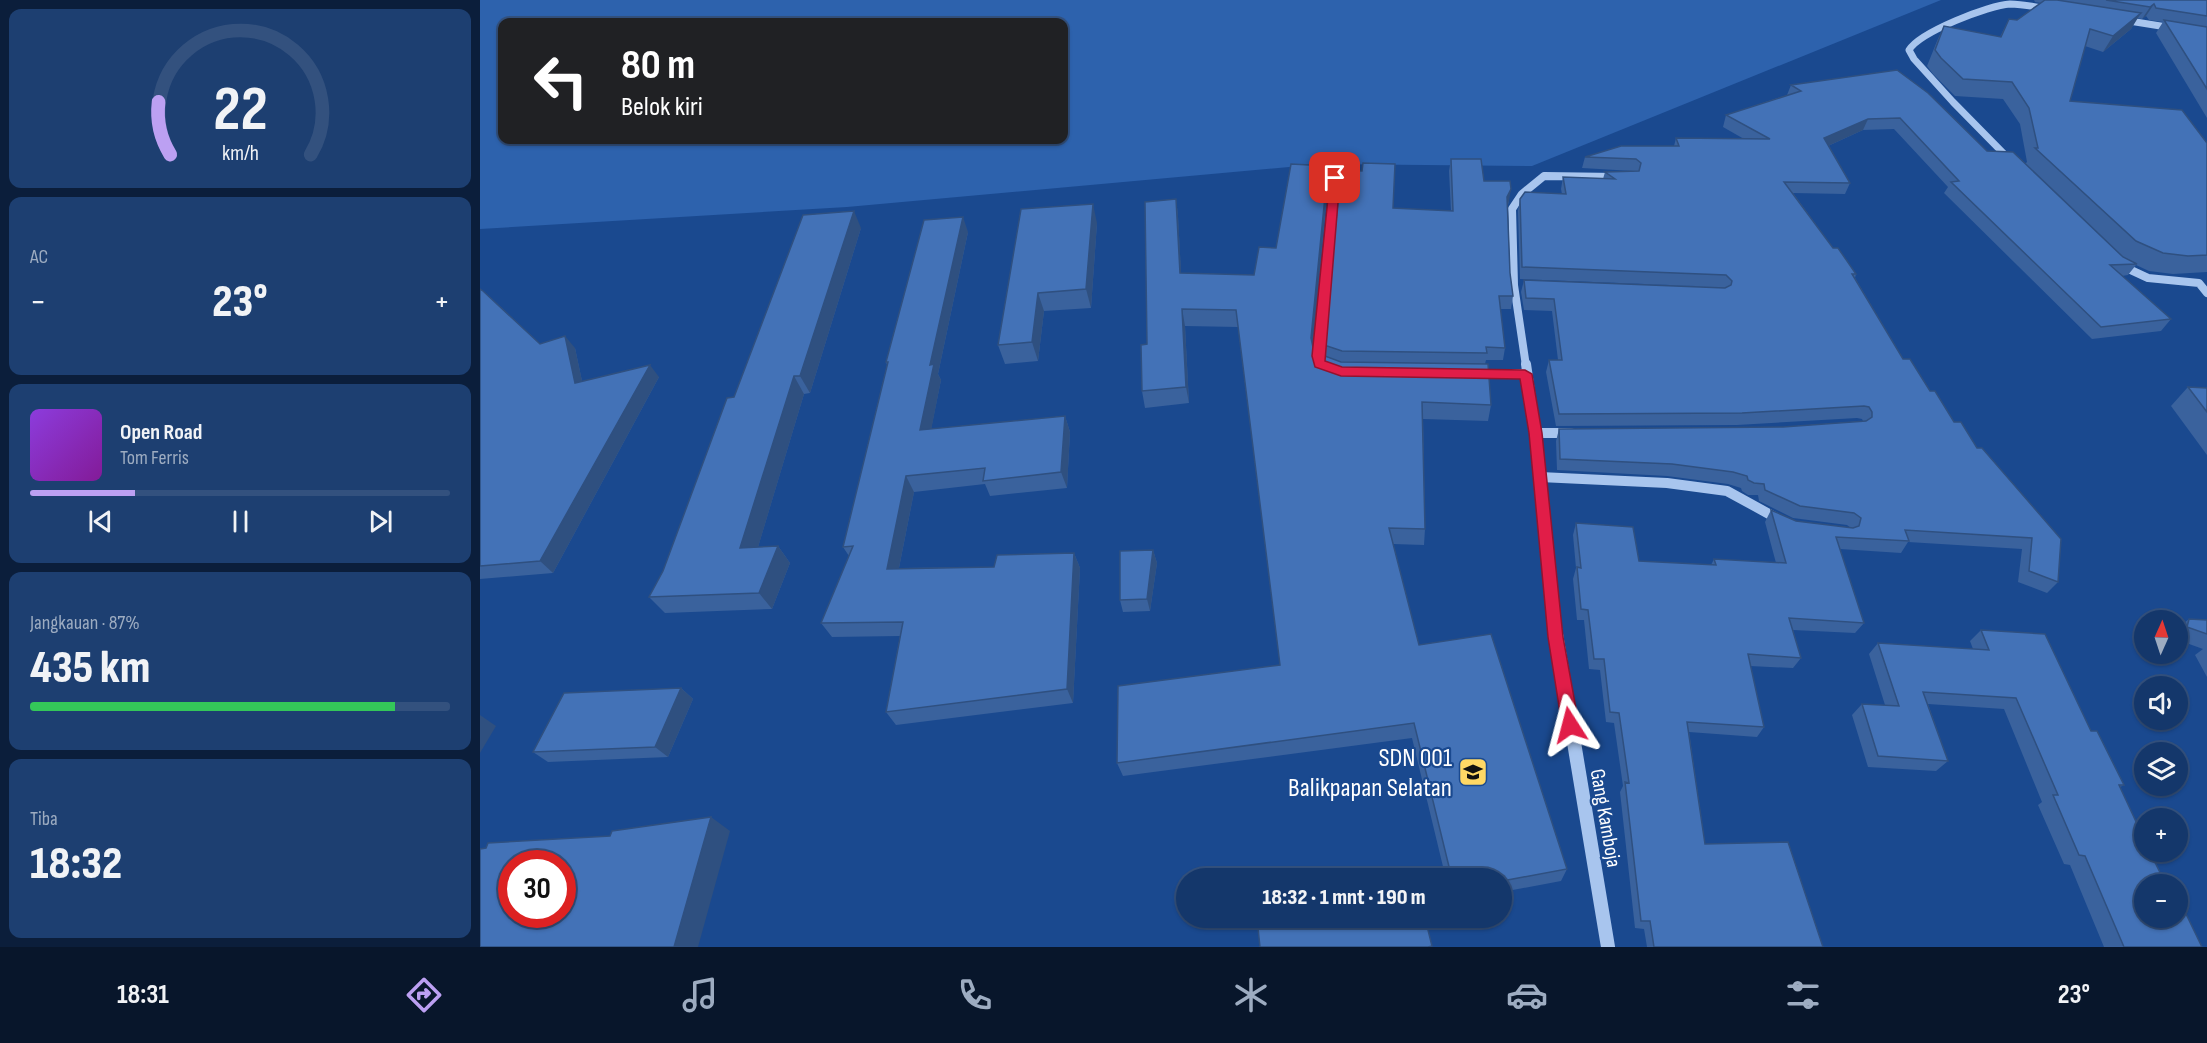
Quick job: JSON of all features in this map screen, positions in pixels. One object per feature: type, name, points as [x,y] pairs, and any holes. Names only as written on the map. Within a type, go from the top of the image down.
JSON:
[{"type":"street","points":[[2016,166],[1953,102],[1914,59],[1910,50],[1920,38],[1992,7],[2011,4],[2058,10]]},
{"type":"street","points":[[2115,19],[2184,30]]},
{"type":"street","name":"Gang Kamboja","points":[[1608,947],[1556,637],[1536,433],[1525,374],[1514,285],[1512,209],[1522,194],[1544,176],[1621,177]]},
{"type":"street","points":[[1334,370],[1319,364],[1318,356],[1335,178]]},
{"type":"street","points":[[2111,256],[2128,271],[2145,278],[2203,283],[2207,293]]},
{"type":"street","points":[[1514,285],[1526,285]]},
{"type":"street","points":[[1468,374],[1525,374]]},
{"type":"street","points":[[1536,433],[1582,434]]},
{"type":"street","points":[[1540,477],[1667,483],[1727,491],[1791,525]]},
{"type":"shaded area","points":[[480,0],[1941,0],[1532,166],[1322,164],[847,207],[480,229]]},
{"type":"building","points":[[2045,0],[2141,13],[2113,36],[2090,29],[2070,101],[2182,110],[2207,143],[2207,255],[2188,256],[2163,253],[2136,241],[2035,148],[2038,148],[2029,108],[2012,82],[1963,79],[1935,50],[1944,26],[2001,37],[2009,19],[2017,20]]},
{"type":"building","points":[[2106,0],[2207,0],[2207,16],[2156,8],[2154,4],[2150,7]]},
{"type":"building","points":[[2164,20],[2207,27],[2207,89]]},
{"type":"building","points":[[1897,70],[1928,93],[1987,151],[2013,152],[2123,257],[2137,264],[2110,265],[2171,319],[2101,327],[1951,182],[1959,181],[1900,118],[1868,119],[1824,138],[1850,183],[1784,182],[1833,248],[1838,248],[1856,274],[1852,274],[1903,359],[1910,359],[1930,391],[1935,391],[1954,422],[1961,422],[1977,448],[1982,448],[2061,539],[2058,582],[2029,571],[2032,538],[1905,530],[1909,541],[1836,537],[1864,623],[1789,618],[1801,658],[1748,654],[1764,727],[1687,722],[1705,844],[1788,842],[1823,947],[1654,947],[1650,921],[1641,921],[1625,782],[1629,783],[1619,713],[1610,712],[1604,659],[1594,659],[1588,610],[1581,609],[1577,567],[1581,568],[1576,523],[1633,527],[1639,561],[1716,565],[1714,559],[1786,563],[1771,510],[1796,521],[1853,528],[1859,526],[1861,518],[1854,513],[1800,506],[1765,490],[1764,484],[1754,483],[1748,480],[1747,476],[1733,472],[1672,464],[1560,459],[1559,429],[1783,427],[1866,421],[1872,417],[1872,412],[1869,407],[1864,406],[1742,413],[1559,414],[1549,360],[1562,360],[1554,299],[1526,298],[1524,280],[1725,288],[1731,285],[1732,281],[1726,275],[1522,267],[1520,199],[1525,192],[1566,194],[1563,177],[1615,179],[1605,172],[1639,171],[1641,163],[1636,159],[1585,157],[1621,146],[1679,146],[1676,138],[1770,139],[1726,115],[1801,91],[1791,85]]},
{"type":"building","points":[[1451,159],[1481,159],[1484,181],[1510,181],[1511,189],[1507,197],[1513,296],[1499,296],[1505,348],[1486,347],[1487,353],[1342,351],[1324,345],[1341,170],[1362,171],[1363,163],[1395,164],[1393,208],[1453,211]]},
{"type":"building","points":[[1291,164],[1328,166],[1311,338],[1314,352],[1341,362],[1488,364],[1491,405],[1422,402],[1425,529],[1389,528],[1419,645],[1491,634],[1567,869],[1512,879],[1512,868],[1449,868],[1414,723],[1117,763],[1118,686],[1280,665],[1236,310],[1182,309],[1186,387],[1142,391],[1141,345],[1147,344],[1145,202],[1176,199],[1180,273],[1254,275],[1259,247],[1276,248]]},
{"type":"building","points":[[1093,204],[1086,289],[1038,293],[1032,342],[998,345],[1021,209]]},
{"type":"building","points":[[854,211],[800,376],[794,376],[740,548],[778,546],[759,593],[649,597],[663,571],[727,398],[734,397],[803,215]]},
{"type":"building","points":[[963,217],[930,365],[934,364],[920,430],[1065,416],[1061,472],[983,481],[985,468],[906,476],[887,569],[994,567],[997,555],[1074,553],[1067,689],[886,712],[903,622],[821,623],[853,546],[843,547],[888,362],[886,362],[924,220]]},
{"type":"building","points":[[480,289],[540,344],[565,336],[575,383],[650,365],[540,561],[480,566]]},
{"type":"building","points":[[2188,387],[2207,388],[2207,412]]},
{"type":"building","points":[[1153,550],[1147,599],[1120,600],[1120,551]]},
{"type":"building","points":[[2189,619],[2207,620],[2207,634],[2188,627]]},
{"type":"building","points":[[1981,630],[2045,634],[2091,731],[2097,731],[2124,785],[2119,785],[2134,817],[2134,862],[2155,862],[2161,874],[2134,874],[2134,928],[2188,928],[2188,918],[2202,947],[2124,947],[2085,856],[2079,855],[2053,795],[2058,795],[2016,698],[1923,692],[1948,761],[1878,756],[1862,704],[1899,706],[1878,643],[1989,650]]},
{"type":"building","points":[[681,688],[655,747],[533,752],[564,693]]},
{"type":"building","points":[[711,817],[674,947],[480,947],[480,849],[486,848],[488,843],[610,836],[612,831]]},
{"type":"building","points":[[1258,928],[1428,928],[1432,946],[1428,947],[1260,947]]},
{"type":"place","name":"SDN 001 Balikpapan Selatan","points":[[1473,772]]},
{"type":"route","points":[[1335,178],[1319,364],[1341,371],[1525,374],[1536,433],[1556,637],[1570,725]]}]
